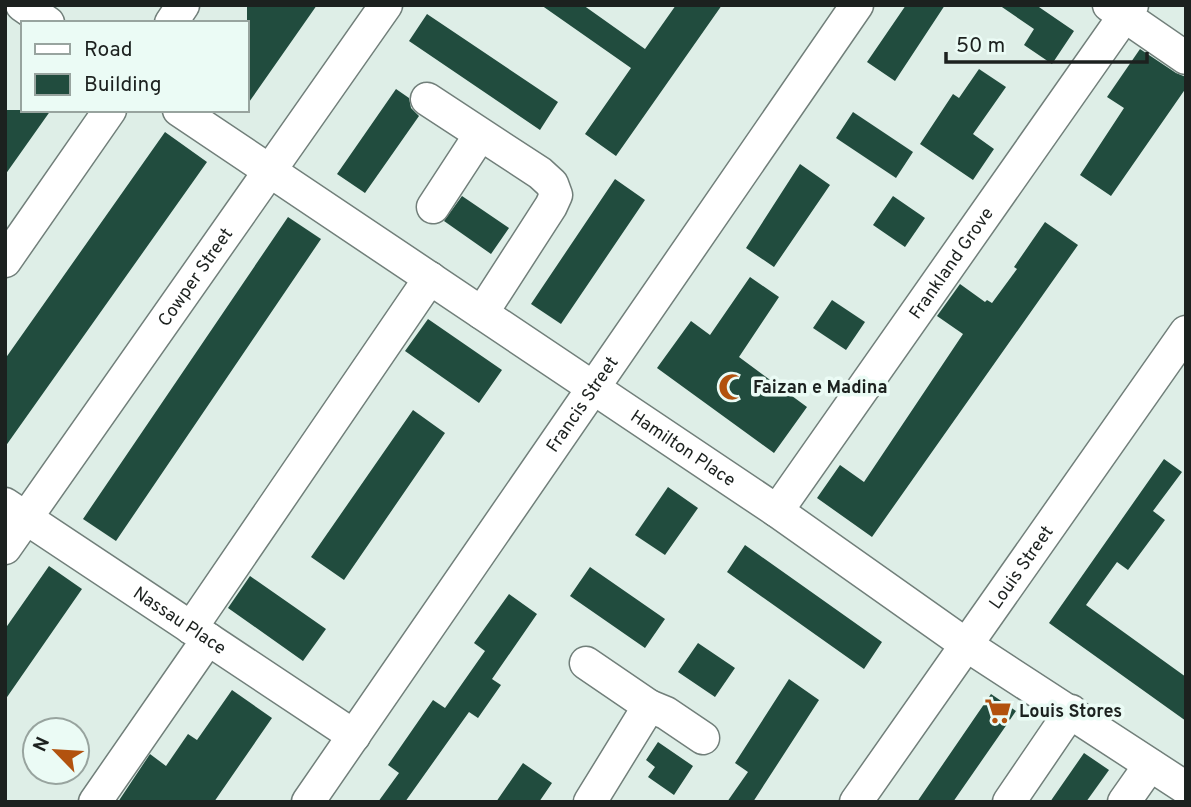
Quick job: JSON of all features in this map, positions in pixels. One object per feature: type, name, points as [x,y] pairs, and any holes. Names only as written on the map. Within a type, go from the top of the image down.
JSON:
[{"type":"street","points":[[5,23],[20,5],[45,21]]},
{"type":"street","points":[[172,21],[183,5]]},
{"type":"street","name":"Cowper Street","points":[[5,548],[15,511],[269,171],[386,5]]},
{"type":"street","name":"Francis Street","points":[[308,802],[857,5]]},
{"type":"street","points":[[1122,9],[1186,58]]},
{"type":"street","name":"Frankland Grove","points":[[777,510],[1122,9]]},
{"type":"street","points":[[427,99],[540,173],[552,184],[556,195],[482,313]]},
{"type":"street","points":[[5,261],[109,112]]},
{"type":"street","name":"Hamilton Place","points":[[182,112],[777,510],[968,646],[1186,788]]},
{"type":"street","points":[[433,207],[480,135]]},
{"type":"street","points":[[95,802],[199,634],[430,278]]},
{"type":"street","name":"Louis Street","points":[[856,802],[1186,332]]},
{"type":"street","name":"Nassau Place","points":[[15,511],[354,736]]},
{"type":"street","points":[[586,663],[649,706],[666,713],[703,738]]},
{"type":"street","points":[[590,802],[649,706]]},
{"type":"street","points":[[1009,802],[1071,712]]},
{"type":"street","points":[[1124,802],[1150,765]]},
{"type":"building","points":[[247,5],[317,5],[248,104],[248,21]]},
{"type":"building","points":[[541,5],[583,5],[645,49],[676,5],[722,5],[616,156],[585,134],[631,68]]},
{"type":"building","points":[[906,5],[945,5],[895,81],[867,62]]},
{"type":"building","points":[[999,5],[1036,5],[1074,31],[1052,64],[1024,45],[1034,29]]},
{"type":"building","points":[[427,14],[558,102],[540,130],[409,41]]},
{"type":"building","points":[[1140,49],[1186,77],[1186,88],[1111,196],[1080,175],[1124,108],[1107,97]]},
{"type":"building","points":[[979,69],[1006,87],[973,134],[994,149],[973,180],[920,144],[953,94],[959,98]]},
{"type":"building","points":[[396,89],[409,98],[411,108],[419,116],[365,193],[337,174]]},
{"type":"building","points":[[5,110],[50,112],[5,175]]},
{"type":"building","points":[[853,112],[913,152],[896,178],[836,138]]},
{"type":"building","points":[[165,132],[207,162],[5,447],[5,359]]},
{"type":"building","points":[[800,164],[830,185],[774,267],[746,248]]},
{"type":"building","points":[[615,179],[645,200],[561,324],[531,304]]},
{"type":"building","points":[[462,196],[509,228],[491,254],[444,221]]},
{"type":"building","points":[[893,196],[925,218],[905,247],[873,225]]},
{"type":"building","points":[[288,217],[321,239],[116,541],[83,519]]},
{"type":"building","points":[[1045,222],[1078,245],[872,537],[817,498],[840,465],[864,482],[963,334],[937,316],[960,284],[985,302],[987,300],[992,303],[1017,269],[1014,267]]},
{"type":"building","name":"Faizan e Madina","points":[[750,277],[779,297],[739,357],[807,407],[774,453],[657,368],[691,321],[710,335]]},
{"type":"building","points":[[832,300],[865,322],[846,350],[813,328]]},
{"type":"building","points":[[428,319],[502,370],[479,403],[405,351]]},
{"type":"building","points":[[413,410],[445,433],[344,580],[311,557]]},
{"type":"building","points":[[1164,459],[1182,472],[1153,511],[1165,520],[1128,570],[1117,562],[1086,605],[1186,677],[1186,721],[1049,623]]},
{"type":"building","points":[[668,487],[698,508],[665,555],[635,535]]},
{"type":"building","points":[[745,545],[882,642],[864,669],[727,572]]},
{"type":"building","points":[[49,566],[82,589],[5,700],[5,629]]},
{"type":"building","points":[[590,567],[665,619],[645,648],[570,596]]},
{"type":"building","points":[[250,576],[326,629],[303,661],[228,608]]},
{"type":"building","points":[[509,594],[537,614],[492,679],[501,685],[478,718],[469,712],[405,802],[378,802],[399,773],[388,765],[433,700],[445,708],[485,651],[474,643]]},
{"type":"building","points":[[698,643],[735,668],[715,697],[678,672]]},
{"type":"building","points":[[789,679],[819,700],[753,802],[727,802],[748,772],[735,763]]},
{"type":"building","points":[[232,690],[272,718],[214,802],[118,802],[150,754],[166,766],[188,734],[197,740]]},
{"type":"building","points":[[991,694],[1016,711],[1003,730],[953,802],[917,802]]},
{"type":"building","points":[[658,742],[693,766],[674,795],[648,777],[655,767],[646,760]]},
{"type":"building","points":[[1084,753],[1109,770],[1086,802],[1050,802]]},
{"type":"building","points":[[523,763],[552,783],[539,802],[496,802]]},
{"type":"place","name":"Faizan e Madina","points":[[732,387]]},
{"type":"place","name":"Louis Stores","points":[[998,711]]}]
